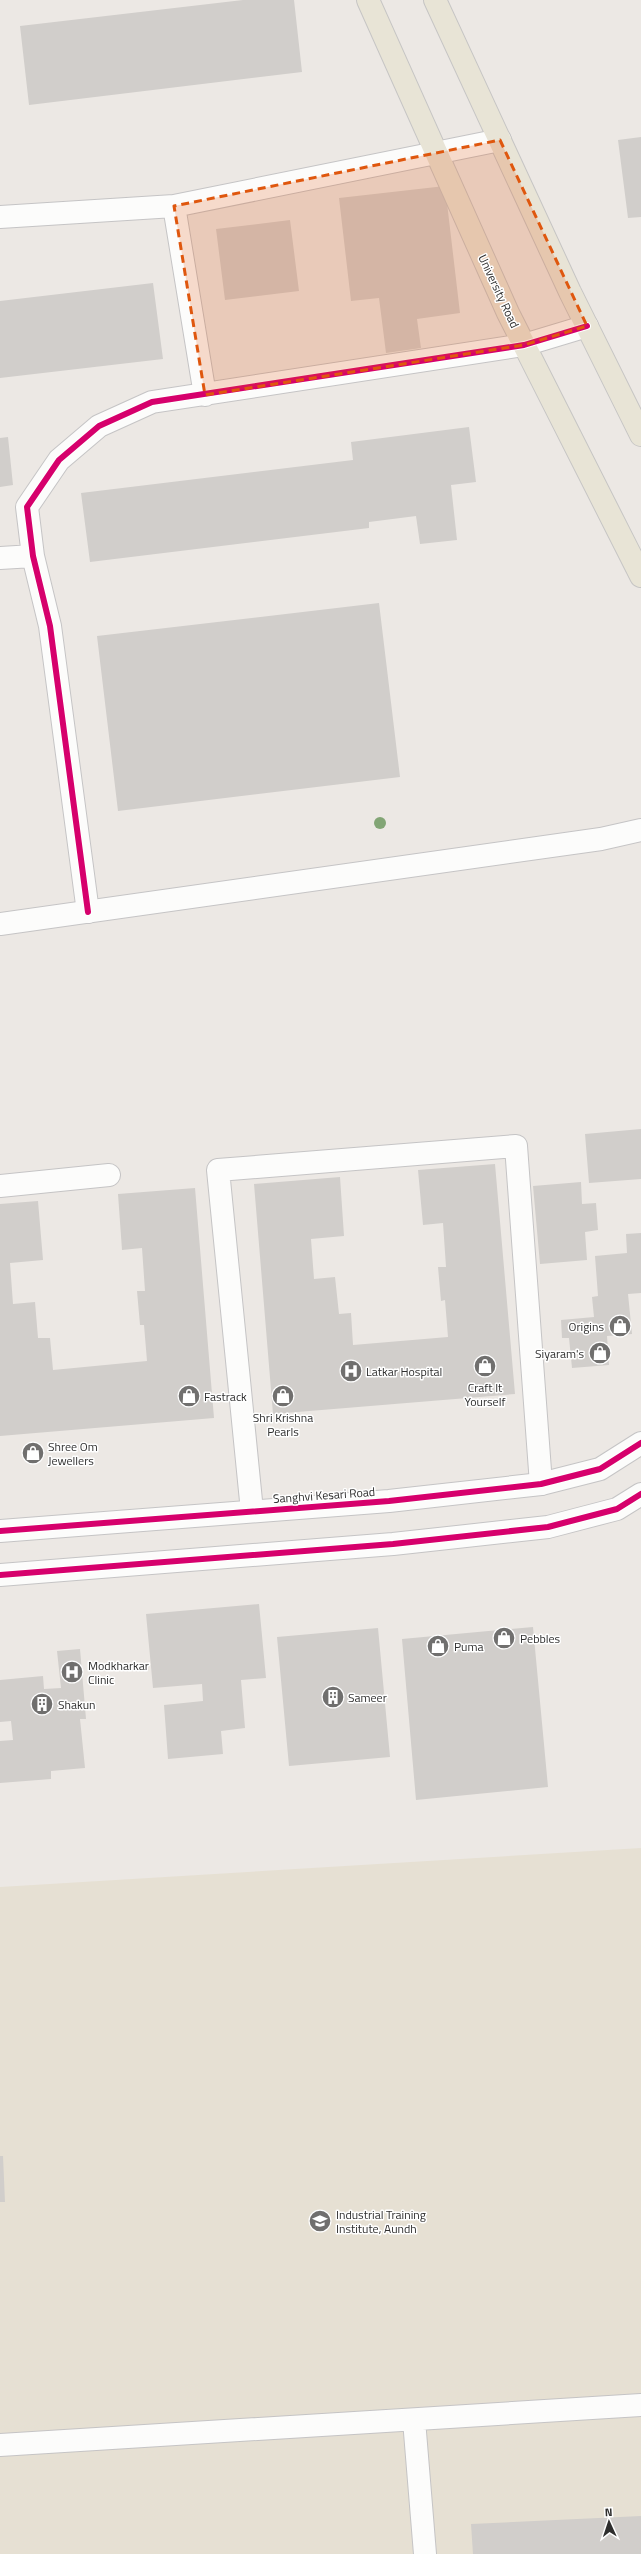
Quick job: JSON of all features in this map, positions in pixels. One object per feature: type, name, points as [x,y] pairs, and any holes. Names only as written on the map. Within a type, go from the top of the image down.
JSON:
[{"type":"main road","name":"University Road","points":[[368,0],[524,345],[641,576]]},
{"type":"main road","points":[[435,0],[587,326],[641,435]]},
{"type":"street","points":[[0,217],[174,206],[437,154],[500,140]]},
{"type":"street","points":[[174,206],[205,395]]},
{"type":"street","points":[[88,912],[50,626],[33,556],[26,507],[58,460],[99,426],[152,402],[524,345],[587,326]]},
{"type":"street","points":[[0,558],[33,556]]},
{"type":"street","points":[[0,924],[601,839],[641,830]]},
{"type":"street","points":[[252,1512],[218,1170],[516,1146],[541,1484]]},
{"type":"street","points":[[0,1186],[109,1175]]},
{"type":"street","name":"Sanghvi Kesari Road","points":[[0,1531],[389,1501],[541,1484],[600,1469],[641,1443]]},
{"type":"street","points":[[0,1575],[393,1544],[548,1527],[617,1509],[641,1494]]},
{"type":"street","points":[[0,2445],[641,2405]]},
{"type":"street","points":[[414,2420],[426,2554]]},
{"type":"highlighted area","points":[[500,140],[587,326],[524,345],[205,395],[174,206]]},
{"type":"shaded area","name":"Industrial Training Institute, Aundh","points":[[641,1848],[641,2554],[0,2554],[0,1887]]},
{"type":"building","points":[[243,0],[294,0],[302,72],[29,105],[20,26]]},
{"type":"building","points":[[641,137],[641,217],[628,218],[618,140]]},
{"type":"building","points":[[445,186],[460,313],[417,319],[421,348],[386,353],[379,298],[351,301],[339,198]]},
{"type":"building","points":[[290,220],[299,291],[225,300],[216,229]]},
{"type":"building","points":[[153,283],[163,359],[0,378],[0,301]]},
{"type":"building","points":[[469,427],[476,482],[451,485],[457,540],[420,544],[416,516],[369,522],[369,528],[90,562],[81,493],[353,460],[351,442]]},
{"type":"building","points":[[8,437],[13,485],[0,487],[0,438]]},
{"type":"building","points":[[379,603],[400,777],[118,811],[97,636]]},
{"type":"building","points":[[641,1129],[641,1179],[589,1183],[585,1134]]},
{"type":"building","points":[[495,1164],[515,1394],[273,1414],[254,1184],[340,1177],[344,1236],[311,1239],[314,1279],[335,1277],[339,1314],[351,1313],[353,1345],[448,1337],[445,1300],[441,1301],[438,1267],[446,1267],[443,1223],[423,1225],[418,1170]]},
{"type":"building","points":[[581,1182],[582,1204],[596,1203],[598,1230],[585,1232],[587,1260],[540,1264],[533,1186]]},
{"type":"building","points":[[195,1188],[214,1418],[0,1436],[0,1204],[38,1201],[43,1260],[10,1263],[13,1304],[35,1302],[38,1338],[50,1338],[53,1370],[147,1361],[144,1325],[140,1325],[137,1291],[145,1291],[142,1248],[122,1250],[118,1194]]},
{"type":"building","points":[[641,1233],[641,1293],[628,1294],[632,1334],[607,1336],[609,1365],[572,1368],[569,1338],[562,1338],[561,1320],[594,1317],[592,1297],[598,1296],[595,1256],[627,1253],[626,1234]]},
{"type":"building","points":[[259,1604],[266,1678],[241,1680],[245,1728],[221,1731],[223,1754],[168,1759],[164,1705],[203,1701],[202,1684],[153,1688],[146,1614]]},
{"type":"building","points":[[533,1627],[548,1787],[416,1800],[402,1639]]},
{"type":"building","name":"Sameer","points":[[378,1628],[390,1757],[289,1766],[277,1637]]},
{"type":"building","name":"Shakun","points":[[80,1649],[86,1719],[80,1719],[85,1768],[51,1771],[51,1779],[0,1783],[0,1741],[13,1740],[11,1721],[0,1722],[0,1680],[43,1676],[44,1689],[61,1688],[57,1651]]},
{"type":"building","points":[[0,2156],[3,2156],[5,2202],[0,2202]]},
{"type":"building","points":[[641,2516],[641,2554],[473,2554],[471,2524]]},
{"type":"cycle path","points":[[88,912],[50,626],[33,556],[27,507],[59,460],[99,426],[152,402],[524,345],[587,326]]},
{"type":"cycle path","points":[[0,1531],[389,1501],[541,1484],[600,1469],[641,1443]]},
{"type":"cycle path","points":[[0,1575],[393,1544],[548,1527],[617,1509],[641,1494]]},
{"type":"place","name":"Origins","points":[[620,1326]]},
{"type":"place","name":"Siyaram's","points":[[600,1353]]},
{"type":"place","name":"Craft It Yourself","points":[[485,1366]]},
{"type":"place","name":"Latkar Hospital","points":[[351,1371]]},
{"type":"place","name":"Fastrack","points":[[189,1396]]},
{"type":"place","name":"Shri Krishna Pearls","points":[[283,1396]]},
{"type":"place","name":"Shree Om Jewellers","points":[[33,1453]]},
{"type":"place","name":"Pebbles","points":[[504,1638]]},
{"type":"place","name":"Puma","points":[[438,1646]]},
{"type":"place","name":"Modkharkar Clinic","points":[[72,1672]]},
{"type":"place","name":"Sameer","points":[[333,1697]]},
{"type":"place","name":"Shakun","points":[[42,1704]]},
{"type":"place","name":"Industrial Training Institute, Aundh","points":[[320,2221]]}]
